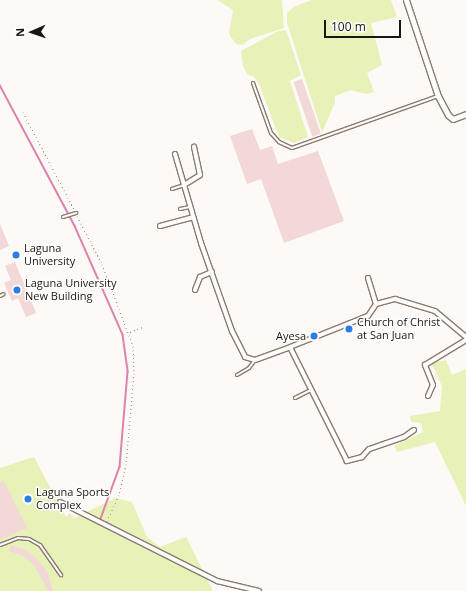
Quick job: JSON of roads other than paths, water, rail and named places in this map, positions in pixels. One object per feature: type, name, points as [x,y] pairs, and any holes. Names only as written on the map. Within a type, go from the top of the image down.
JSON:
[{"type":"street","points":[[406,0],[438,96],[450,118],[466,114]]},
{"type":"street","points":[[184,185],[200,176],[194,146]]},
{"type":"street","points":[[175,154],[193,217],[232,330],[245,357],[254,360],[290,347],[368,316],[376,304],[395,299],[435,311],[466,339],[425,365],[433,385],[428,396]]},
{"type":"street","points":[[160,226],[193,217]]},
{"type":"street","points":[[194,290],[200,277],[212,272]]},
{"type":"street","points":[[368,278],[376,304]]},
{"type":"street","points":[[290,347],[347,461],[362,457],[369,449],[404,436],[414,430]]},
{"type":"street","points":[[60,502],[217,581],[259,591]]},
{"type":"lane","points":[[253,83],[271,133],[279,142],[292,148],[438,96]]},
{"type":"lane","points":[[172,189],[184,185]]},
{"type":"lane","points":[[180,209],[190,207]]},
{"type":"lane","points":[[63,217],[76,213]]},
{"type":"lane","points":[[0,296],[4,294]]},
{"type":"lane","points":[[237,375],[249,368],[254,360]]},
{"type":"lane","points":[[295,398],[311,390]]},
{"type":"lane","points":[[0,545],[18,538],[28,539],[40,545],[61,575]]},
{"type":"waterway","points":[[0,85],[75,226],[123,335],[128,372],[120,467],[101,519]]},
{"type":"place","name":"Laguna University","points":[[16,255]]},
{"type":"place","name":"Laguna University New Building","points":[[17,290]]},
{"type":"place","name":"Church of Christ at San Juan","points":[[349,329]]},
{"type":"place","name":"Ayesa","points":[[314,336]]},
{"type":"place","name":"Laguna Sports Complex","points":[[28,499]]}]
